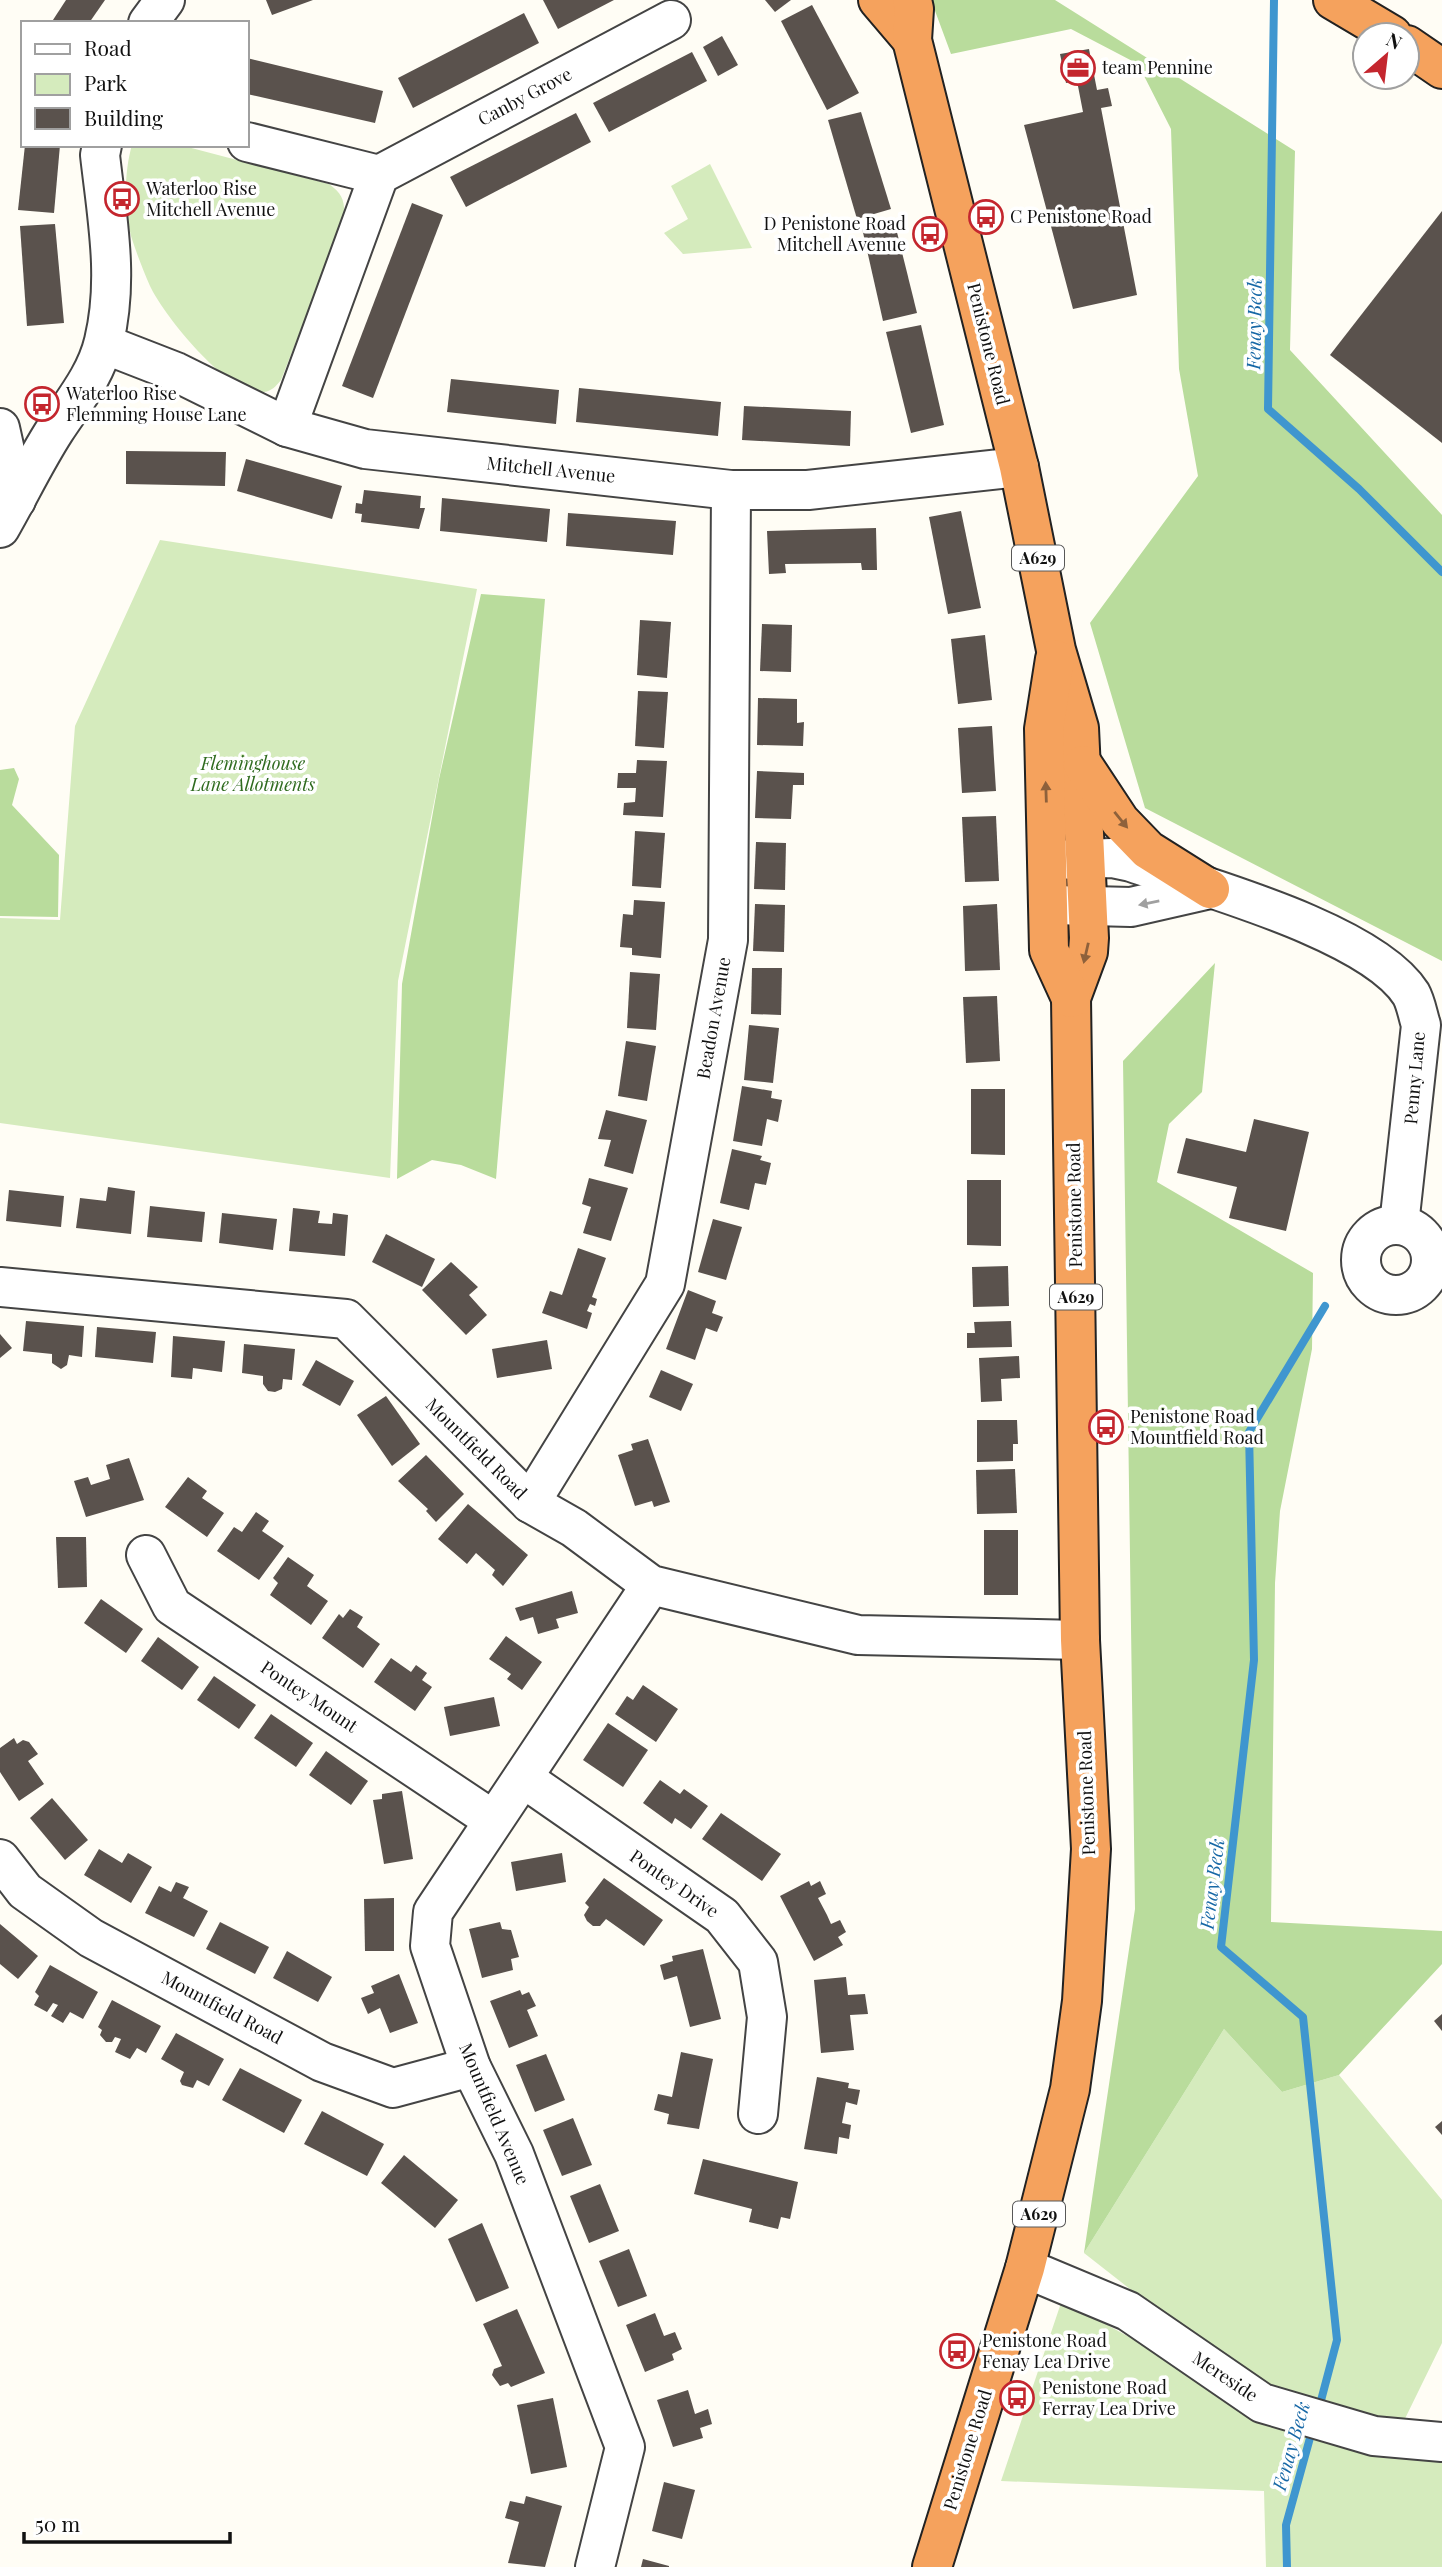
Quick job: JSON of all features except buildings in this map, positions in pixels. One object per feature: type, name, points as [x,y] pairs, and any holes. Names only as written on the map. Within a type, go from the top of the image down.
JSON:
[{"type":"highway","points":[[1333,0],[1368,21]]},
{"type":"highway","name":"Penistone Road","points":[[888,1],[912,40],[1019,467],[1056,650],[1079,728],[1088,859],[1088,951],[1071,999],[1080,1640],[1091,1849],[1082,2001],[1070,2089],[1025,2268],[932,2567]]},
{"type":"highway","points":[[1421,55],[1442,69]]},
{"type":"highway","name":"Penistone Road","points":[[1056,650],[1044,729],[1048,950],[1071,999]]},
{"type":"highway","points":[[1082,763],[1120,821],[1148,850],[1210,889]]},
{"type":"street","points":[[149,21],[165,0]]},
{"type":"street","name":"Canby Grove","points":[[379,175],[671,19]]},
{"type":"street","points":[[248,142],[379,175],[287,427]]},
{"type":"street","points":[[8,514],[55,430],[84,391],[104,344],[111,304],[112,260],[100,155],[102,147]]},
{"type":"street","name":"Mitchell Avenue","points":[[104,344],[176,372],[287,427],[365,449],[731,491],[808,490],[1019,467]]},
{"type":"street","points":[[0,428],[8,514]]},
{"type":"street","name":"Beadon Avenue","points":[[530,1503],[665,1284],[729,940],[731,491]]},
{"type":"street","name":"Penny Lane","points":[[1047,860],[1112,858],[1131,862],[1276,910],[1347,944],[1387,969],[1411,995],[1421,1025],[1420,1060],[1399,1225]]},
{"type":"street","points":[[1048,905],[1147,905],[1210,889]]},
{"type":"street","name":"Mountfield Road","points":[[0,1287],[346,1319],[530,1503],[573,1528],[651,1585],[858,1635],[1080,1640]]},
{"type":"street","name":"Pontey Mount","points":[[146,1555],[172,1606],[493,1820]]},
{"type":"street","name":"Mountfield Avenue","points":[[595,2567],[625,2447],[514,2154],[471,2067],[430,1946],[433,1912],[651,1585]]},
{"type":"street","name":"Pontey Drive","points":[[523,1779],[722,1916],[758,1962],[767,2017],[758,2114]]},
{"type":"street","name":"Mountfield Road","points":[[0,1859],[25,1891],[91,1938],[322,2062],[393,2088],[471,2067]]},
{"type":"street","name":"Mereside","points":[[1025,2268],[1128,2311],[1262,2403],[1374,2436],[1442,2442]]},
{"type":"green space","points":[[931,0],[1055,0],[1295,151],[1290,350],[1442,515],[1442,961],[1145,808],[1090,623],[1198,476],[1179,369],[1171,129],[1138,64],[1071,29],[951,54]]},
{"type":"green space","points":[[131,147],[188,147],[329,184],[340,195],[344,219],[281,380],[272,389],[264,392],[250,390],[233,382],[199,352],[157,299],[131,236],[126,202]]},
{"type":"green space","points":[[710,164],[752,248],[683,254],[664,233],[688,219],[671,186]]},
{"type":"green space","name":"Fleminghouse Lane Allotments","points":[[160,540],[477,589],[398,981],[390,1178],[0,1123],[0,918],[60,920],[75,726]]},
{"type":"green space","points":[[481,594],[545,599],[496,1179],[461,1165],[432,1160],[397,1179],[402,984],[439,779]]},
{"type":"green space","points":[[14,768],[19,779],[12,805],[59,855],[58,917],[0,916],[0,770]]},
{"type":"green space","points":[[1215,963],[1202,1092],[1169,1124],[1157,1182],[1313,1273],[1312,1349],[1280,1511],[1275,1583],[1271,1922],[1442,1931],[1442,1964],[1339,2075],[1282,2092],[1224,2029],[1084,2253],[1135,1909],[1123,1061]]},
{"type":"green space","points":[[1224,2029],[1282,2092],[1339,2075],[1442,2200],[1442,2343],[1397,2435],[1264,2394],[1084,2253]]},
{"type":"green space","points":[[1062,2300],[1265,2412],[1442,2450],[1442,2567],[1266,2567],[1264,2491],[1001,2481]]},
{"type":"waterway","name":"Fenay Beck","points":[[1274,0],[1268,409],[1359,489],[1442,572]]},
{"type":"waterway","name":"Fenay Beck","points":[[1319,2408],[1337,2340],[1303,2017],[1221,1947],[1254,1660],[1249,1432],[1325,1306]]},
{"type":"waterway","name":"Fenay Beck","points":[[1287,2567],[1286,2525],[1313,2427]]},
{"type":"place","name":"team Pennine","points":[[1078,68]]},
{"type":"place","name":"Waterloo Rise Mitchell Avenue","points":[[122,199]]},
{"type":"place","name":"C Penistone Road","points":[[986,217]]},
{"type":"place","name":"D Penistone Road Mitchell Avenue","points":[[930,234]]},
{"type":"place","name":"Waterloo Rise Flemming House Lane","points":[[42,404]]},
{"type":"place","name":"Penistone Road Mountfield Road","points":[[1106,1427]]},
{"type":"place","name":"Penistone Road Fenay Lea Drive","points":[[957,2351]]},
{"type":"place","name":"Penistone Road Ferray Lea Drive","points":[[1017,2398]]}]
